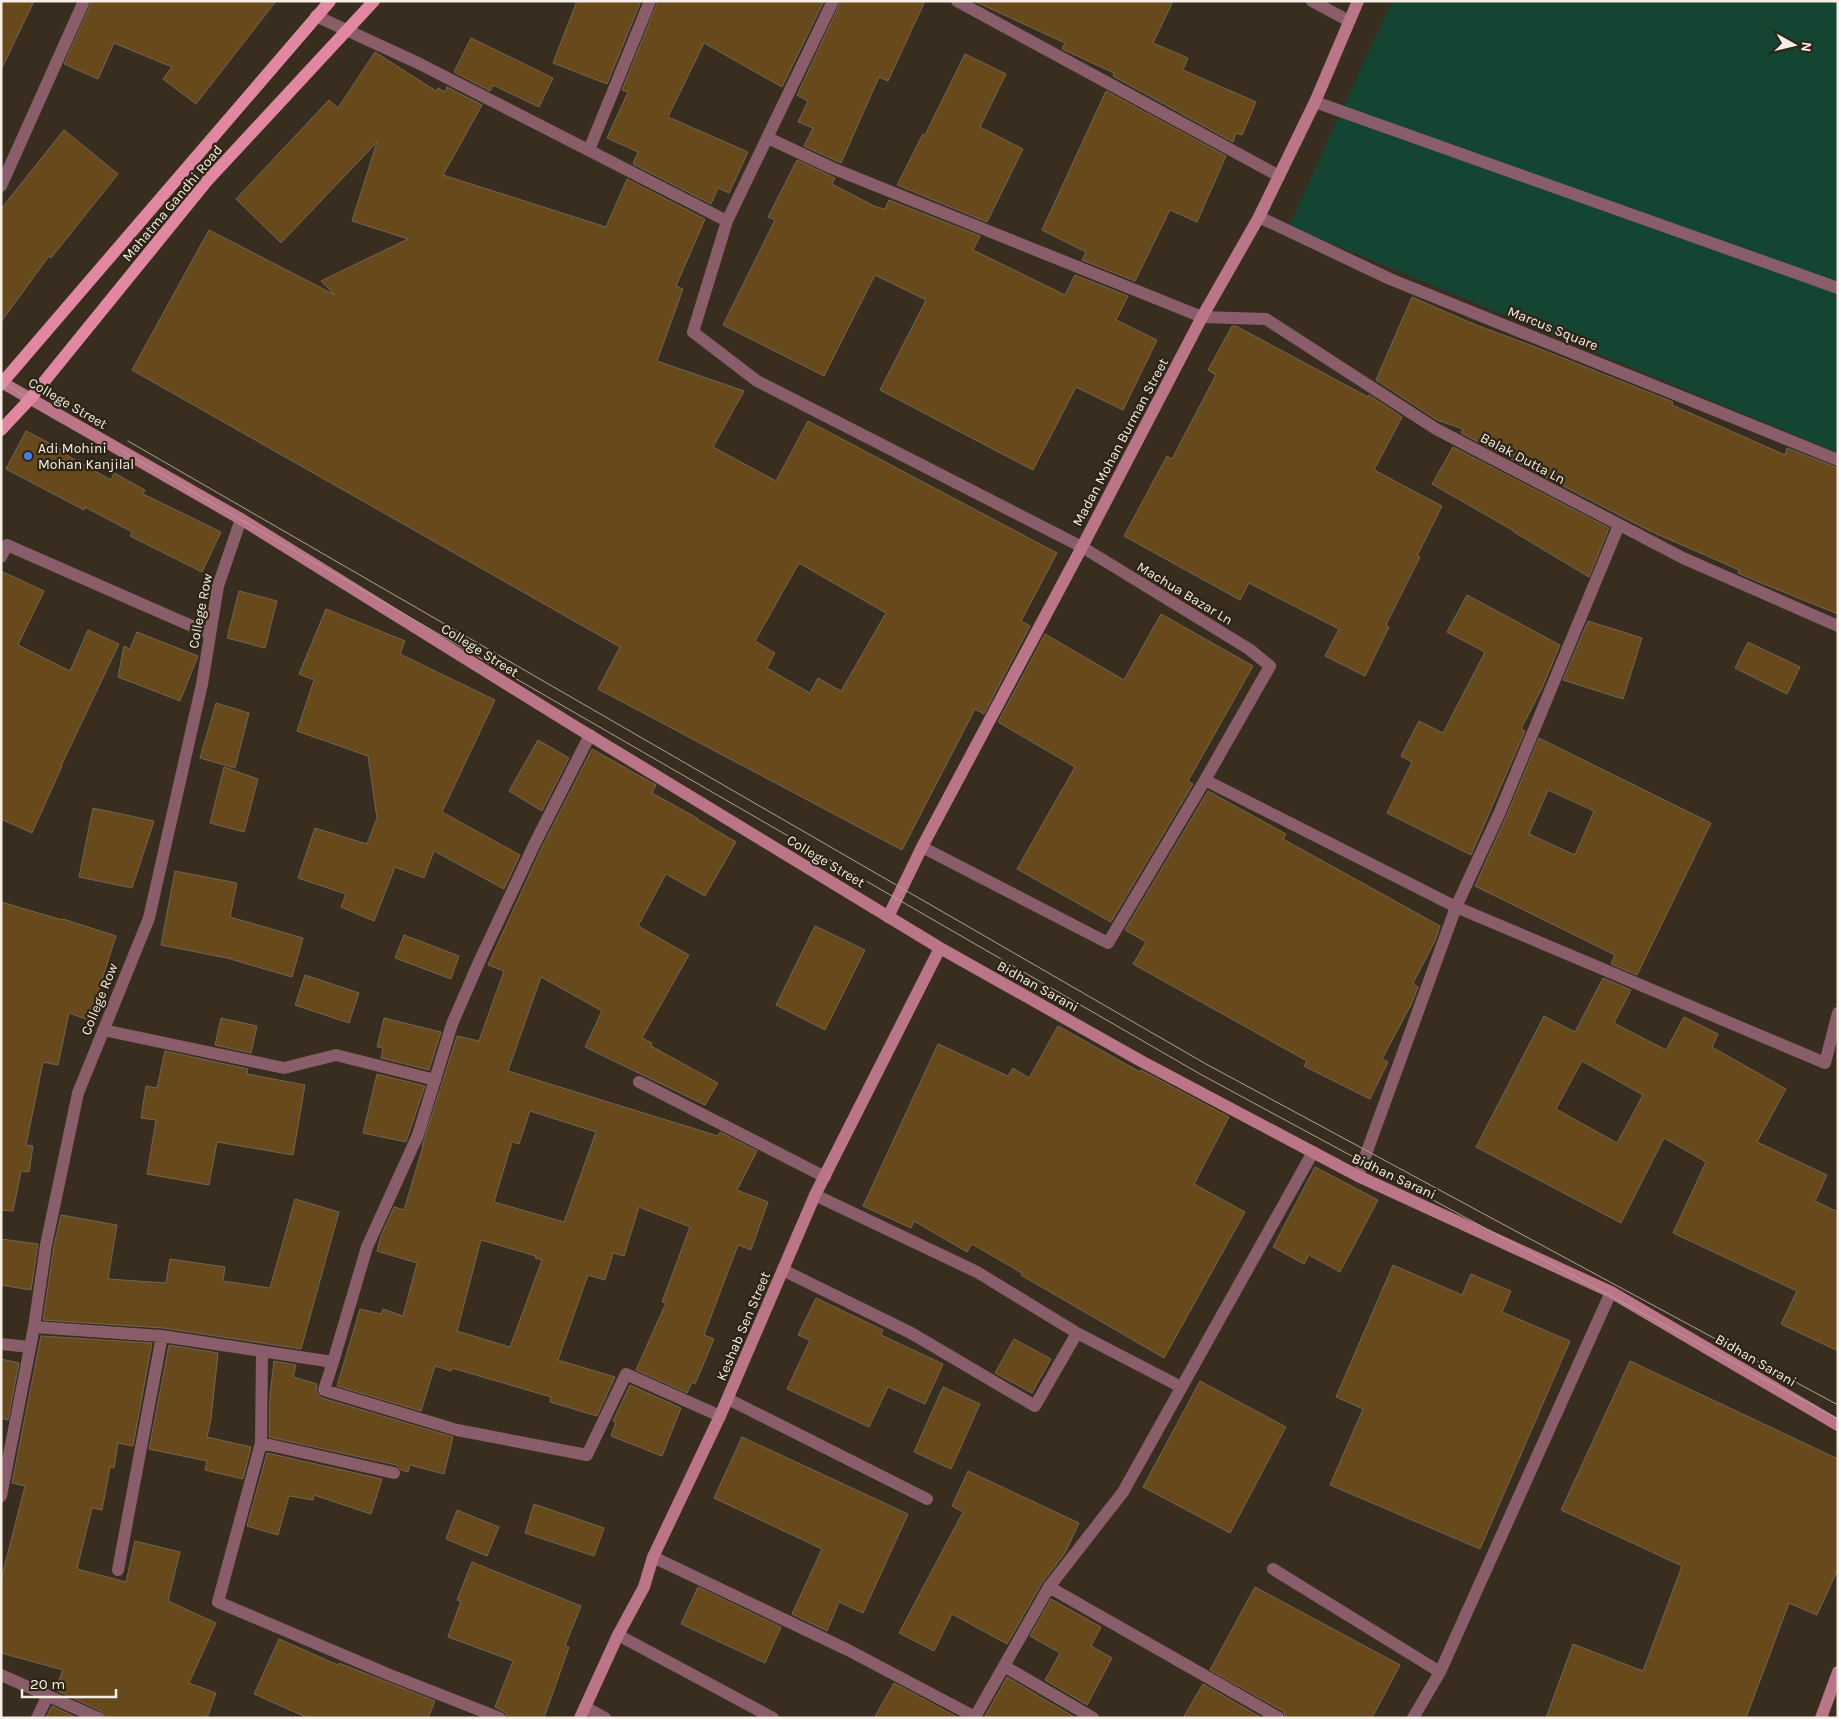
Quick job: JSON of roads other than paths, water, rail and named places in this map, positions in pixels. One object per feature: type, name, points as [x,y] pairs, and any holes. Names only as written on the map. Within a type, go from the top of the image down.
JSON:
[{"type":"main road","name":"Mahatma Gandhi Road","points":[[2,383],[330,1]]},
{"type":"main road","name":"Mahatma Gandhi Road","points":[[1,430],[30,399],[207,181],[374,1]]},
{"type":"main road","name":"Madan Mohan Burman Street","points":[[888,917],[922,847],[1202,317],[1259,217],[1314,102],[1358,1]]},
{"type":"main road","name":"College Street","points":[[2,383],[241,518],[590,735],[940,948]]},
{"type":"main road","name":"Bidhan Sarani","points":[[940,948],[1141,1062],[1358,1176],[1611,1292],[1838,1425]]},
{"type":"main road","name":"Keshab Sen Street","points":[[582,1712],[618,1635],[644,1587],[653,1557],[728,1399],[815,1195],[940,948]]},
{"type":"main road","points":[[1820,1718],[1838,1672]]},
{"type":"street","points":[[1,186],[84,1]]},
{"type":"street","points":[[589,150],[650,1]]},
{"type":"street","points":[[316,16],[418,63],[727,221],[832,1]]},
{"type":"street","points":[[957,1],[1278,176]]},
{"type":"street","points":[[1312,1],[1349,21]]},
{"type":"street","points":[[1314,102],[1838,288]]},
{"type":"street","points":[[768,138],[832,168],[1202,317]]},
{"type":"street","name":"Marcus Square","points":[[1259,217],[1390,279],[1838,460]]},
{"type":"street","name":"Machua Bazar Ln","points":[[727,221],[693,332],[757,381],[1082,547],[1249,650],[1270,666],[1205,780]]},
{"type":"street","name":"Balak Dutta Ln","points":[[1202,317],[1266,319],[1436,429],[1683,558],[1838,626]]},
{"type":"street","name":"College Row","points":[[1,1496],[34,1327],[46,1245],[78,1093],[149,918],[202,684],[218,586],[241,518]]},
{"type":"street","points":[[1358,1176],[1456,906],[1500,814],[1619,526]]},
{"type":"street","points":[[1,557],[4,543],[210,634]]},
{"type":"street","points":[[590,735],[535,843],[452,1024],[418,1135],[367,1247],[324,1390],[457,1430],[587,1455],[626,1374],[720,1416]]},
{"type":"street","points":[[922,847],[1108,943],[1205,780],[1456,906],[1825,1063],[1838,1013]]},
{"type":"street","points":[[103,1030],[284,1068],[336,1055],[435,1080]]},
{"type":"street","points":[[639,1082],[825,1177]]},
{"type":"street","points":[[653,1557],[848,1650],[975,1716],[1049,1587],[1123,1492],[1313,1152]]},
{"type":"street","points":[[815,1195],[977,1272],[1077,1333],[1181,1387]]},
{"type":"street","points":[[783,1270],[911,1333],[1035,1406],[1077,1333]]},
{"type":"street","points":[[1413,1718],[1440,1672],[1611,1292]]},
{"type":"street","points":[[34,1327],[162,1336],[333,1362]]},
{"type":"street","points":[[118,1570],[162,1336]]},
{"type":"street","points":[[1,1344],[30,1347]]},
{"type":"street","points":[[262,1352],[261,1443],[218,1602],[390,1675],[500,1718]]},
{"type":"street","points":[[728,1399],[926,1499]]},
{"type":"street","points":[[261,1443],[394,1472]]},
{"type":"street","points":[[1273,1569],[1440,1672]]},
{"type":"street","points":[[1049,1587],[1279,1718]]},
{"type":"street","points":[[618,1635],[773,1718]]},
{"type":"street","points":[[1004,1666],[1093,1718]]},
{"type":"street","points":[[1,1675],[98,1718]]},
{"type":"street","points":[[37,1718],[47,1697]]},
{"type":"street","points":[[582,1712],[605,1718]]},
{"type":"tram line","points":[[2,383],[30,399]]},
{"type":"tram line","points":[[128,441],[1206,1064],[1838,1405]]},
{"type":"tram line","points":[[122,451],[1200,1074],[1838,1419]]},
{"type":"place","name":"Adi Mohini Mohan Kanjilal","points":[[28,456]]}]
